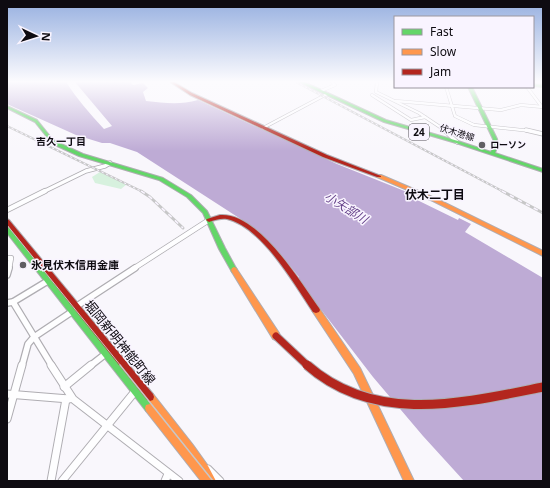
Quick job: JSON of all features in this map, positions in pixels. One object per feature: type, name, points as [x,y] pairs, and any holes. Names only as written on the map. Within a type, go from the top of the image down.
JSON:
[{"type":"main road","points":[[214,105],[325,156],[435,200],[543,254]]},
{"type":"main road","name":"伏木港線","points":[[348,105],[385,121],[457,142],[543,171]]},
{"type":"main road","points":[[478,105],[496,144],[492,154]]},
{"type":"main road","points":[[7,107],[33,120],[44,129],[48,137],[55,143],[85,156],[146,172],[166,181],[195,201],[203,209],[238,277],[276,336],[305,364],[330,382],[364,399],[404,406],[461,403],[543,387]]},
{"type":"main road","points":[[209,220],[223,217],[234,220],[250,229],[280,259],[358,372],[392,448],[409,481]]},
{"type":"main road","name":"堀岡新明神能町線","points":[[7,221],[51,279]]},
{"type":"main road","name":"堀岡新明神能町線","points":[[7,228],[51,279],[200,461],[211,481]]},
{"type":"main road","name":"堀岡新明神能町線","points":[[139,388],[207,481]]},
{"type":"street","points":[[263,128],[303,105]]},
{"type":"street","points":[[389,105],[412,120],[425,116]]},
{"type":"street","points":[[403,105],[425,116],[451,135],[457,142]]},
{"type":"street","points":[[439,105],[505,110],[521,105],[542,107]]},
{"type":"street","points":[[453,106],[455,116],[474,125],[543,134]]},
{"type":"street","points":[[7,210],[86,171],[105,166],[110,163]]},
{"type":"street","points":[[7,419],[10,394],[28,344],[34,337],[75,308],[209,220]]},
{"type":"street","points":[[7,258],[11,258],[11,263],[7,275]]},
{"type":"street","points":[[51,279],[10,303],[34,337],[70,399],[166,470],[166,478],[180,481]]},
{"type":"street","points":[[64,387],[109,351]]},
{"type":"street","points":[[62,481],[106,425],[139,388]]},
{"type":"street","points":[[10,394],[70,399]]},
{"type":"street","points":[[51,481],[70,399]]},
{"type":"street","points":[[200,461],[220,481]]},
{"type":"green space","points":[[100,172],[127,184],[121,189],[95,183],[92,177]]},
{"type":"water","name":"小矢部川","points":[[9,105],[83,105],[104,129],[112,126],[94,105],[208,105],[337,164],[412,194],[411,197],[458,220],[459,218],[471,224],[465,232],[543,278],[543,481],[464,481],[423,436],[373,377],[299,281],[299,277],[281,255],[250,225],[137,152],[110,143],[102,143],[76,135]]},
{"type":"tram line","points":[[7,225],[121,366]]},
{"type":"tram line","points":[[120,365],[213,481]]},
{"type":"railway","points":[[339,105],[504,192]]},
{"type":"railway","points":[[7,126],[141,191]]},
{"type":"railway","points":[[141,191],[150,197],[183,228]]},
{"type":"railway","points":[[502,191],[543,213]]},
{"type":"traffic: fast","points":[[350,105],[385,121],[457,142],[543,171]]},
{"type":"traffic: fast","points":[[479,105],[495,139],[496,144],[492,154]]},
{"type":"traffic: fast","points":[[7,107],[36,121],[52,141],[57,144],[81,155],[161,179],[189,196],[205,212],[222,249],[234,270]]},
{"type":"traffic: fast","points":[[7,229],[149,408]]},
{"type":"traffic: slow","points":[[379,176],[435,200],[543,254]]},
{"type":"traffic: slow","points":[[234,270],[276,336]]},
{"type":"traffic: slow","points":[[316,310],[357,371],[409,481]]},
{"type":"traffic: slow","points":[[150,397],[190,448],[211,481]]},
{"type":"traffic: slow","points":[[149,408],[207,481]]},
{"type":"traffic: jam","points":[[214,105],[325,156],[379,176]]},
{"type":"traffic: jam","points":[[209,220],[227,217],[240,222],[253,230],[278,256],[316,310]]},
{"type":"traffic: jam","points":[[7,221],[150,397]]},
{"type":"traffic: jam","points":[[276,336],[308,366],[329,382],[354,394],[380,402],[407,405],[434,405],[489,398],[543,387]]},
{"type":"place","name":"ローソン","points":[[482,145]]},
{"type":"place","name":"氷見伏木信用金庫","points":[[23,265]]},
{"type":"district","name":"吉久一丁目","points":[[61,141]]},
{"type":"district","name":"伏木二丁目","points":[[435,195]]}]
